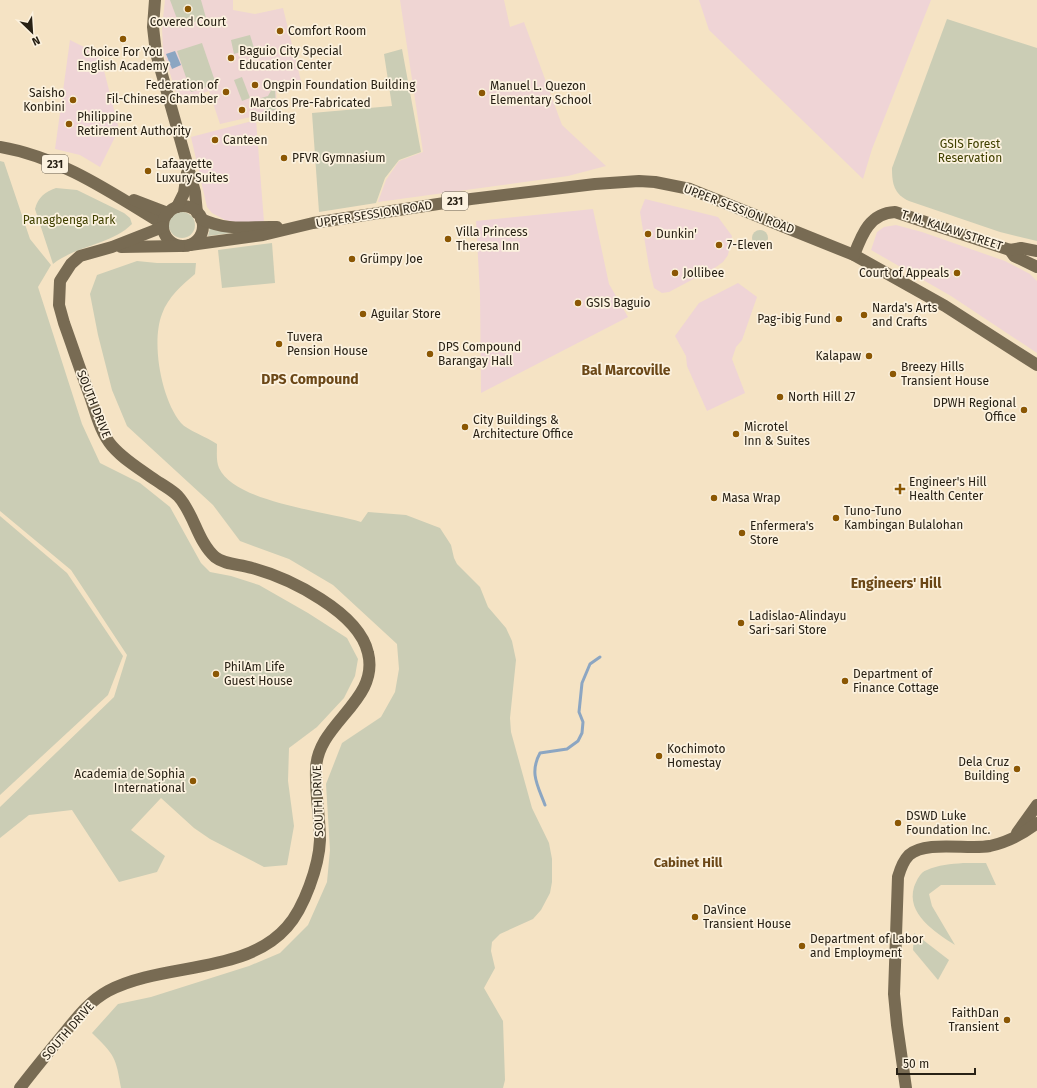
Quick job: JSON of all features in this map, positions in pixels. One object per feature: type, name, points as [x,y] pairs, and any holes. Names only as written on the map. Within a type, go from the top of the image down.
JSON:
[{"type":"main road","points":[[155,0],[153,27],[156,53],[195,192],[199,216],[203,227],[197,240],[185,246],[168,240],[168,218],[186,187],[188,169]]},
{"type":"main road","name":"231","points":[[0,147],[19,150],[45,159],[168,218],[187,207],[199,216]]},
{"type":"main road","name":"UPPER SESSION ROAD","points":[[185,246],[263,235],[290,228],[471,199],[596,184],[639,181],[666,183],[690,189],[854,255],[945,306],[1037,365]]},
{"type":"main road","name":"T. M. KALAW STREET","points":[[854,255],[859,241],[870,222],[876,217],[895,212],[1010,250],[1021,248],[1037,251]]},
{"type":"main road","name":"UPPER SESSION ROAD","points":[[199,216],[220,227],[290,228]]},
{"type":"main road","name":"SOUTH DRIVE","points":[[20,1088],[89,1003],[108,991],[148,975],[236,958],[268,944],[287,927],[297,914],[308,889],[319,853],[320,839],[316,767],[319,750],[329,733],[363,690],[370,671],[368,653],[363,639],[352,625],[334,609],[303,589],[272,574],[249,567],[232,564],[216,558],[205,543],[188,509],[177,494],[122,456],[112,446],[104,434],[64,323],[59,305],[60,281],[71,264],[80,256],[112,247],[168,218]]},
{"type":"main road","points":[[842,250],[853,246],[859,241]]},
{"type":"main road","name":"SOUTH DRIVE","points":[[112,247],[185,246]]},
{"type":"main road","name":"T. M. KALAW STREET","points":[[1010,250],[1014,256],[1037,267]]},
{"type":"main road","points":[[906,1088],[894,994],[898,877],[902,865],[908,856],[920,850],[989,846],[1012,839],[1036,814]]},
{"type":"shaded area","name":"Baguio City Special Education Center","points":[[165,0],[233,0],[233,10],[255,14],[283,8],[301,81],[276,87],[277,111],[220,124],[209,91],[179,102],[163,51],[162,27]]},
{"type":"shaded area","name":"Manuel L. Quezon Elementary School","points":[[400,0],[504,0],[510,27],[524,22],[562,125],[606,166],[568,176],[378,202],[386,180],[399,161],[423,152]]},
{"type":"shaded area","points":[[699,0],[931,0],[872,149],[863,179],[709,30]]},
{"type":"shaded area","points":[[70,40],[100,55],[119,129],[100,167],[80,155],[55,149]]},
{"type":"shaded area","points":[[256,120],[264,222],[249,225],[225,220],[212,213],[207,207],[191,137]]},
{"type":"shaded area","points":[[645,199],[718,217],[732,236],[728,255],[723,262],[669,292],[662,293],[654,288],[640,212]]},
{"type":"shaded area","points":[[593,209],[609,284],[628,317],[481,393],[480,294],[476,221]]},
{"type":"shaded area","points":[[896,225],[922,232],[1005,261],[1030,274],[1037,281],[1037,353],[951,296],[871,250],[877,232],[884,227]]},
{"type":"shaded area","points":[[738,283],[757,297],[742,340],[736,347],[732,359],[745,393],[707,411],[687,366],[686,356],[675,336],[699,303]]},
{"type":"green space","name":"Covered Court","points":[[170,0],[201,0],[206,18],[180,27]]},
{"type":"green space","name":"GSIS Forest Reservation","points":[[947,19],[1037,48],[1037,241],[1000,232],[909,201],[897,192],[893,184],[892,168]]},
{"type":"green space","points":[[250,35],[254,48],[234,54],[231,40]]},
{"type":"green space","points":[[202,43],[216,84],[191,92],[177,51]]},
{"type":"green space","points":[[402,49],[421,152],[399,160],[385,178],[376,203],[319,212],[312,113],[392,106],[384,54]]},
{"type":"green space","points":[[242,77],[250,98],[242,101],[234,80]]},
{"type":"green space","points":[[275,86],[276,110],[266,112],[261,98],[268,96]]},
{"type":"green space","points":[[0,161],[4,162],[30,239],[51,265],[38,287],[82,424],[100,463],[140,483],[170,507],[201,563],[210,572],[231,576],[259,585],[308,613],[347,638],[358,659],[355,676],[344,698],[317,727],[289,748],[288,781],[294,826],[287,865],[264,867],[210,839],[194,828],[161,798],[131,830],[165,856],[157,872],[119,882],[72,810],[29,815],[0,838],[0,807],[114,697],[127,655],[71,570],[0,511]]},
{"type":"green space","name":"Panagbenga Park","points":[[56,188],[77,190],[124,213],[130,218],[132,224],[124,231],[62,258],[53,264],[35,209],[42,196],[48,191]]},
{"type":"green space","points":[[182,212],[191,216],[195,225],[191,234],[182,238],[173,234],[169,225],[173,216]]},
{"type":"green space","points":[[210,228],[239,232],[208,236]]},
{"type":"green space","points":[[757,230],[763,230],[768,235],[766,244],[763,246],[757,246],[752,241],[752,235]]},
{"type":"green space","points":[[272,243],[275,283],[222,288],[218,250]]},
{"type":"green space","points":[[137,261],[157,263],[196,263],[195,274],[180,287],[168,302],[162,314],[158,339],[160,370],[163,385],[174,413],[184,426],[217,444],[218,465],[228,480],[243,490],[262,498],[361,522],[368,512],[406,515],[440,528],[451,545],[457,564],[480,587],[488,607],[506,628],[512,641],[516,660],[510,718],[511,732],[532,808],[549,843],[552,859],[552,882],[550,893],[541,910],[533,919],[500,934],[492,942],[491,951],[495,968],[484,988],[503,1021],[505,1080],[503,1088],[121,1088],[116,1063],[106,1047],[92,1033],[118,1004],[151,997],[249,966],[280,953],[308,925],[327,882],[330,850],[326,784],[342,743],[381,717],[395,692],[399,669],[397,644],[333,585],[289,559],[240,541],[213,505],[127,426],[112,390],[98,335],[90,294],[97,275]]},
{"type":"green space","points":[[0,516],[67,573],[123,656],[108,695],[0,795]]},
{"type":"green space","points":[[986,863],[996,885],[941,885],[929,894],[932,906],[955,945],[931,928],[924,921],[914,906],[913,897],[916,882],[925,871],[949,864]]},
{"type":"green space","points":[[914,933],[949,960],[938,980],[913,950]]},
{"type":"water","points":[[175,51],[181,65],[172,69],[166,54]]},
{"type":"waterway","points":[[545,805],[537,785],[535,773],[537,760],[540,753],[567,749],[578,741],[582,733],[583,722],[579,712],[582,683],[590,664],[600,657]]},
{"type":"place","name":"Covered Court","points":[[188,9]]},
{"type":"place","name":"Comfort Room","points":[[280,31]]},
{"type":"place","name":"Choice For You English Academy","points":[[123,39]]},
{"type":"place","name":"Baguio City Special Education Center","points":[[231,58]]},
{"type":"place","name":"Ongpin Foundation Building","points":[[255,85]]},
{"type":"place","name":"Federation of Fil-Chinese Chamber","points":[[226,92]]},
{"type":"place","name":"Manuel L. Quezon Elementary School","points":[[482,93]]},
{"type":"place","name":"Saisho Konbini","points":[[73,100]]},
{"type":"place","name":"Marcos Pre-Fabricated Building","points":[[242,110]]},
{"type":"place","name":"Philippine Retirement Authority","points":[[69,124]]},
{"type":"place","name":"Canteen","points":[[215,140]]},
{"type":"place","name":"PFVR Gymnasium","points":[[284,158]]},
{"type":"place","name":"Lafaayette Luxury Suites","points":[[148,171]]},
{"type":"place","name":"Dunkin'","points":[[648,234]]},
{"type":"place","name":"Villa Princess Theresa Inn","points":[[448,239]]},
{"type":"place","name":"7-Eleven","points":[[719,245]]},
{"type":"place","name":"Grümpy Joe","points":[[352,259]]},
{"type":"place","name":"Jollibee","points":[[675,273]]},
{"type":"place","name":"Court of Appeals","points":[[957,273]]},
{"type":"place","name":"GSIS Baguio","points":[[578,303]]},
{"type":"place","name":"Aguilar Store","points":[[363,314]]},
{"type":"place","name":"Narda's Arts and Crafts","points":[[864,315]]},
{"type":"place","name":"Pag-ibig Fund","points":[[839,319]]},
{"type":"place","name":"Tuvera Pension House","points":[[279,344]]},
{"type":"place","name":"DPS Compound Barangay Hall","points":[[430,354]]},
{"type":"place","name":"Kalapaw","points":[[869,356]]},
{"type":"place","name":"Breezy Hills Transient House","points":[[893,374]]},
{"type":"place","name":"North Hill 27","points":[[780,397]]},
{"type":"place","name":"DPWH Regional Office","points":[[1024,410]]},
{"type":"place","name":"City Buildings & Architecture Office","points":[[465,427]]},
{"type":"place","name":"Microtel Inn & Suites","points":[[736,434]]},
{"type":"place","name":"Engineer's Hill Health Center","points":[[900,489]]},
{"type":"place","name":"Masa Wrap","points":[[714,498]]},
{"type":"place","name":"Tuno-Tuno Kambingan Bulalohan","points":[[836,518]]},
{"type":"place","name":"Enfermera's Store","points":[[742,533]]},
{"type":"place","name":"Ladislao-Alindayu Sari-sari Store","points":[[741,623]]},
{"type":"place","name":"PhilAm Life Guest House","points":[[216,674]]},
{"type":"place","name":"Department of Finance Cottage","points":[[845,681]]},
{"type":"place","name":"Kochimoto Homestay","points":[[659,756]]},
{"type":"place","name":"Dela Cruz Building","points":[[1017,769]]},
{"type":"place","name":"Academia de Sophia International","points":[[193,781]]},
{"type":"place","name":"DSWD Luke Foundation Inc.","points":[[898,823]]},
{"type":"place","name":"DaVince Transient House","points":[[695,917]]},
{"type":"place","name":"Department of Labor and Employment","points":[[802,946]]},
{"type":"place","name":"FaithDan Transient","points":[[1007,1020]]},
{"type":"district","name":"Bal Marcoville","points":[[626,370]]},
{"type":"district","name":"DPS Compound","points":[[310,379]]},
{"type":"district","name":"Engineers' Hill","points":[[896,583]]},
{"type":"district","name":"Cabinet Hill","points":[[688,862]]}]
